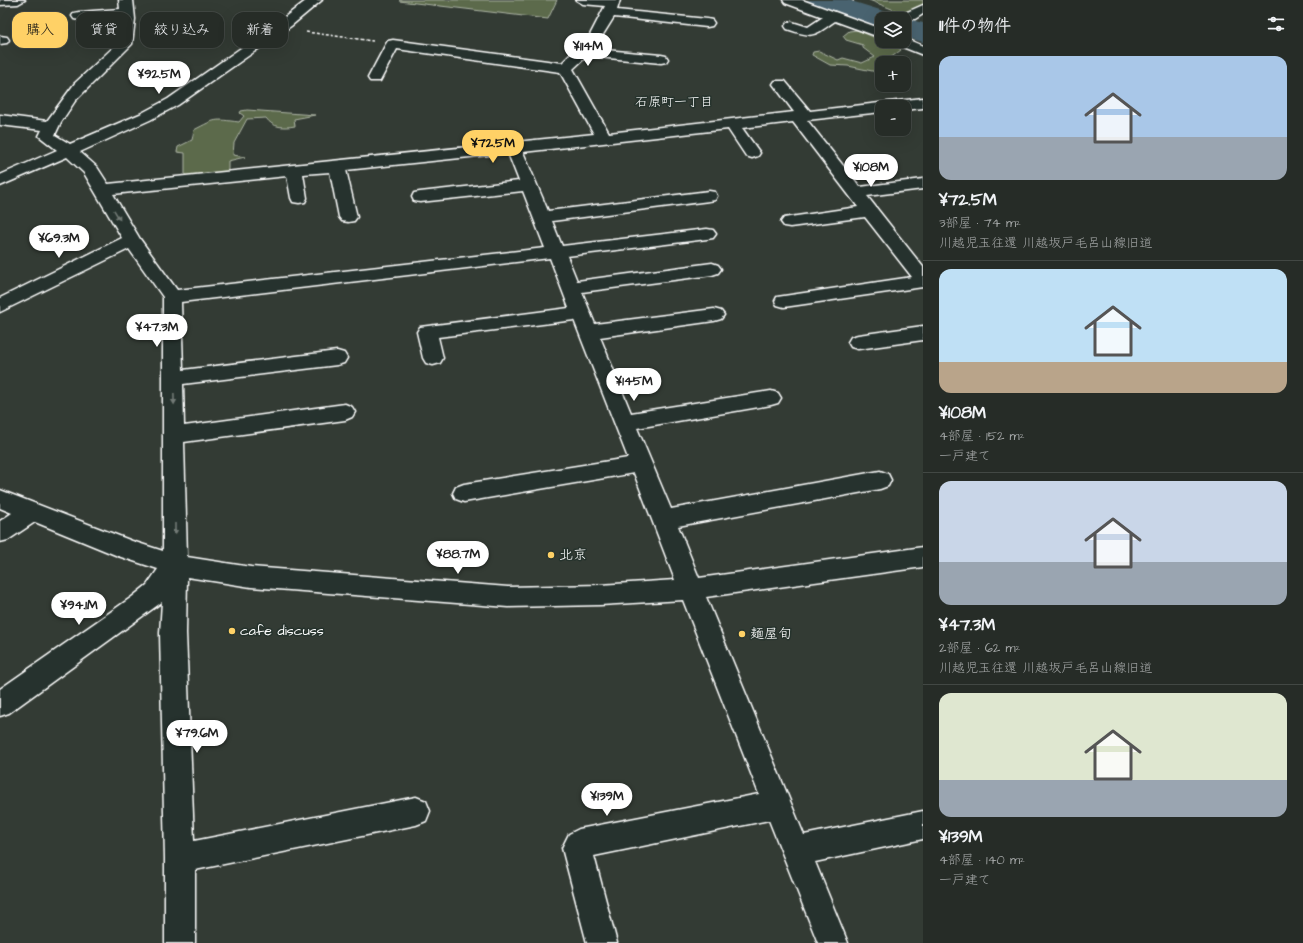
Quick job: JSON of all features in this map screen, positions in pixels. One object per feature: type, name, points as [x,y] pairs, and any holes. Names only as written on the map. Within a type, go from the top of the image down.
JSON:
[{"type":"street","points":[[0,0],[18,0]]},
{"type":"street","points":[[0,181],[145,117],[173,102],[286,23],[314,0]]},
{"type":"street","points":[[583,0],[707,23]]},
{"type":"street","points":[[790,0],[875,31]]},
{"type":"street","points":[[375,78],[393,44],[565,68],[585,52],[594,40],[612,5]]},
{"type":"street","points":[[100,12],[127,7],[127,34],[125,44],[88,76],[51,126],[47,136],[70,151],[91,170],[132,240],[172,297],[175,435],[175,565],[173,633],[180,858],[180,943]]},
{"type":"street","points":[[911,15],[923,9]]},
{"type":"street","points":[[792,26],[810,32],[834,16]]},
{"type":"street","points":[[911,46],[923,51]]},
{"type":"street","points":[[585,52],[661,59]]},
{"type":"street","points":[[565,68],[603,137]]},
{"type":"street","points":[[780,84],[870,212],[923,280],[784,301]]},
{"type":"street","points":[[102,190],[336,166],[374,168],[603,137],[923,103]]},
{"type":"street","points":[[0,120],[51,126]]},
{"type":"street","points":[[731,123],[752,154]]},
{"type":"street","points":[[514,148],[833,943]]},
{"type":"street","points":[[336,166],[348,216]]},
{"type":"street","points":[[294,170],[299,198]]},
{"type":"street","points":[[856,192],[923,184]]},
{"type":"street","points":[[420,197],[528,185]]},
{"type":"street","points":[[541,216],[709,196]]},
{"type":"street","points":[[790,222],[870,212]]},
{"type":"street","points":[[172,297],[707,234]]},
{"type":"street","points":[[0,306],[132,240]]},
{"type":"street","points":[[570,288],[712,269]]},
{"type":"street","points":[[433,358],[427,332],[714,314]]},
{"type":"street","points":[[858,342],[923,333]]},
{"type":"street","points":[[174,378],[338,358]]},
{"type":"street","points":[[624,422],[771,398]]},
{"type":"street","points":[[175,435],[345,412]]},
{"type":"street","points":[[464,493],[640,464]]},
{"type":"street","points":[[662,520],[880,480]]},
{"type":"street","points":[[0,499],[31,513],[126,549],[175,565],[251,577],[508,597],[600,596],[690,589],[923,557]]},
{"type":"street","points":[[0,533],[31,513]]},
{"type":"street","points":[[0,704],[141,604],[156,592],[175,565]]},
{"type":"street","points":[[602,943],[577,848],[580,844],[777,804]]},
{"type":"street","points":[[180,858],[416,811]]},
{"type":"street","points":[[796,851],[923,825]]},
{"type":"path","points":[[300,31],[393,44]]},
{"type":"green space","points":[[557,0],[548,19],[399,1]]},
{"type":"green space","points":[[869,0],[923,0],[923,6],[911,13],[899,12]]},
{"type":"green space","points":[[857,30],[875,38],[875,48],[899,48],[901,50],[893,56],[875,57],[863,48],[863,45],[846,40],[843,36],[849,31]]},
{"type":"green space","points":[[819,51],[838,60],[843,58],[862,63],[875,57],[875,72],[848,66],[830,65],[812,55],[813,52]]},
{"type":"green space","points":[[247,110],[315,115],[294,119],[295,126],[287,127],[272,124],[266,118],[247,119],[234,143],[233,155],[245,157],[228,161],[228,175],[185,176],[185,153],[177,152],[178,147],[192,140],[194,130],[207,123],[216,120],[239,122],[244,116],[240,113],[241,111]]},
{"type":"waterway","points":[[818,0],[875,18]]},
{"type":"waterway","points":[[911,29],[923,33]]},
{"type":"place","name":"北京","points":[[551,555]]},
{"type":"place","name":"cafe discuss","points":[[232,631]]},
{"type":"place","name":"麺屋旬","points":[[742,634]]},
{"type":"district","name":"石原町一丁目","points":[[674,102]]}]
